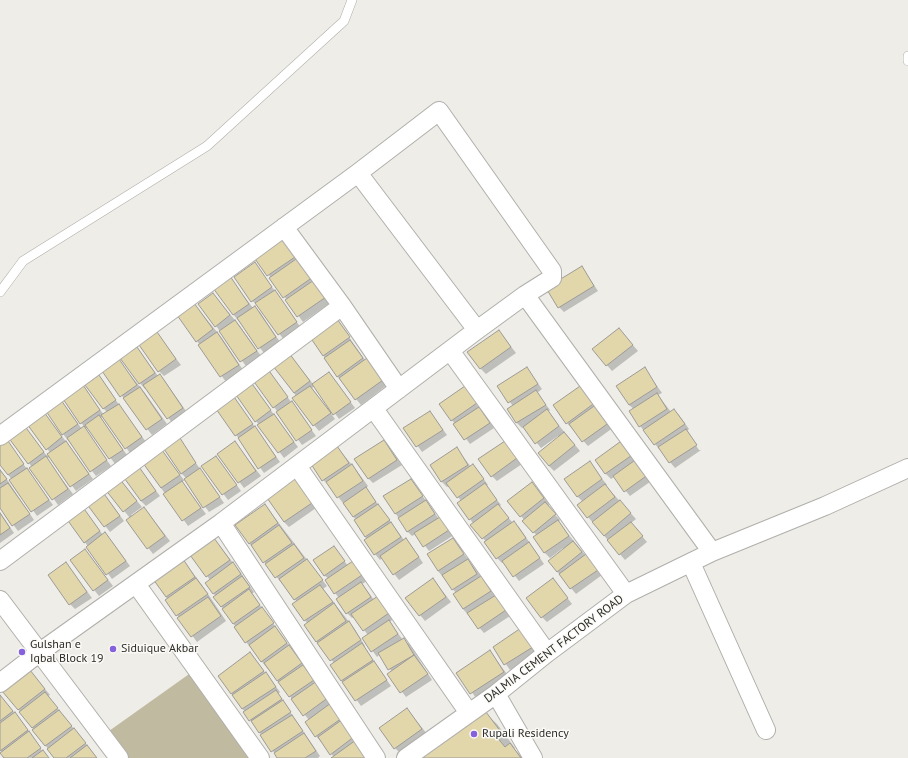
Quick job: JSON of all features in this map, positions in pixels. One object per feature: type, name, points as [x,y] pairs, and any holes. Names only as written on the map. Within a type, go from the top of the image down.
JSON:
[{"type":"street","points":[[0,436],[358,174],[439,111],[552,271],[552,278],[525,295],[477,330],[451,352],[221,524],[40,652],[0,683]]},
{"type":"street","points":[[358,174],[477,330]]},
{"type":"street","points":[[284,227],[342,306],[399,390]]},
{"type":"street","points":[[525,295],[712,552]]},
{"type":"street","points":[[0,561],[342,306]]},
{"type":"street","points":[[451,352],[626,594]]},
{"type":"street","points":[[374,409],[546,653]]},
{"type":"street","points":[[297,466],[469,713]]},
{"type":"street","name":"DALMIA CEMENT FACTORY ROAD","points":[[406,758],[496,694],[546,653],[626,594],[712,552],[825,506],[908,468]]},
{"type":"street","points":[[221,524],[376,758]]},
{"type":"street","points":[[691,563],[766,730]]},
{"type":"street","points":[[136,584],[260,758]]},
{"type":"street","points":[[0,600],[119,758]]},
{"type":"street","points":[[496,694],[533,758]]},
{"type":"lane","points":[[0,292],[23,261],[207,146],[344,21],[352,0]]},
{"type":"lane","points":[[908,56],[908,61]]},
{"type":"shaded area","points":[[192,672],[252,758],[129,758],[109,731]]},
{"type":"building","points":[[284,235],[298,255],[267,276],[253,256]]},
{"type":"building","points":[[299,257],[313,277],[283,298],[269,278]]},
{"type":"building","points":[[255,262],[272,287],[251,302],[234,277]]},
{"type":"building","points":[[582,266],[594,286],[558,308],[546,288]]},
{"type":"building","points":[[230,276],[249,304],[233,315],[213,288]]},
{"type":"building","points":[[314,280],[326,297],[297,317],[285,300]]},
{"type":"building","points":[[275,290],[297,322],[278,335],[255,303]]},
{"type":"building","points":[[213,293],[230,315],[215,327],[198,304]]},
{"type":"building","points":[[194,303],[213,329],[196,342],[177,315]]},
{"type":"building","points":[[255,306],[276,337],[258,349],[237,318]]},
{"type":"building","points":[[337,319],[350,337],[323,356],[310,337]]},
{"type":"building","points":[[235,320],[257,351],[240,362],[219,331]]},
{"type":"building","points":[[619,328],[633,345],[606,366],[592,349]]},
{"type":"building","points":[[155,329],[176,359],[158,372],[137,342]]},
{"type":"building","points":[[499,330],[511,347],[480,369],[467,352]]},
{"type":"building","points":[[217,332],[239,365],[220,377],[198,345]]},
{"type":"building","points":[[350,340],[363,358],[337,377],[324,358]]},
{"type":"building","points":[[137,347],[155,373],[139,384],[120,358]]},
{"type":"building","points":[[289,353],[310,381],[294,393],[273,366]]},
{"type":"building","points":[[367,358],[383,380],[355,400],[339,378]]},
{"type":"building","points":[[119,359],[137,385],[120,397],[102,371]]},
{"type":"building","points":[[527,367],[538,384],[508,403],[497,386]]},
{"type":"building","points":[[645,367],[657,387],[629,405],[616,386]]},
{"type":"building","points":[[267,368],[288,397],[273,408],[252,379]]},
{"type":"building","points":[[329,372],[351,402],[333,415],[312,384]]},
{"type":"building","points":[[160,374],[183,408],[167,419],[143,385]]},
{"type":"building","points":[[99,375],[116,400],[103,409],[85,385]]},
{"type":"building","points":[[250,381],[271,410],[255,422],[234,392]]},
{"type":"building","points":[[81,382],[100,410],[80,424],[61,396]]},
{"type":"building","points":[[583,384],[596,402],[566,424],[553,405]]},
{"type":"building","points":[[310,386],[331,413],[313,426],[292,398]]},
{"type":"building","points":[[465,386],[477,403],[451,421],[439,404]]},
{"type":"building","points":[[140,387],[162,419],[146,430],[123,398]]},
{"type":"building","points":[[536,390],[546,405],[516,423],[507,409]]},
{"type":"building","points":[[657,393],[667,409],[639,427],[629,411]]},
{"type":"building","points":[[232,394],[253,424],[235,436],[214,406]]},
{"type":"building","points":[[61,400],[78,424],[62,435],[46,411]]},
{"type":"building","points":[[292,401],[312,430],[296,441],[276,412]]},
{"type":"building","points":[[119,404],[142,437],[125,449],[101,415]]},
{"type":"building","points":[[597,404],[610,422],[582,442],[569,424]]},
{"type":"building","points":[[479,407],[490,423],[464,440],[453,424]]},
{"type":"building","points":[[547,409],[559,426],[535,444],[523,427]]},
{"type":"building","points":[[674,409],[685,424],[654,445],[643,430]]},
{"type":"building","points":[[430,411],[443,430],[416,447],[403,428]]},
{"type":"building","points":[[44,412],[62,437],[46,450],[27,424]]},
{"type":"building","points":[[274,414],[294,442],[278,453],[257,425]]},
{"type":"building","points":[[99,415],[123,450],[109,459],[85,425]]},
{"type":"building","points":[[24,425],[44,452],[28,464],[8,437]]},
{"type":"building","points":[[84,426],[107,460],[90,472],[67,438]]},
{"type":"building","points":[[255,426],[276,457],[258,469],[238,438]]},
{"type":"building","points":[[686,429],[697,445],[669,463],[658,447]]},
{"type":"building","points":[[564,432],[575,445],[549,466],[538,453]]},
{"type":"building","points":[[6,438],[24,464],[8,475],[0,465],[0,443]]},
{"type":"building","points":[[180,438],[196,463],[181,474],[164,449]]},
{"type":"building","points":[[624,439],[635,453],[605,474],[595,460]]},
{"type":"building","points":[[384,440],[397,460],[368,479],[354,459]]},
{"type":"building","points":[[66,441],[89,474],[70,487],[47,454]]},
{"type":"building","points":[[235,441],[256,471],[238,483],[217,454]]},
{"type":"building","points":[[505,441],[517,458],[491,477],[478,459]]},
{"type":"building","points":[[159,446],[180,475],[161,488],[140,459]]},
{"type":"building","points":[[337,446],[349,463],[322,481],[311,464]]},
{"type":"building","points":[[457,447],[468,465],[441,482],[430,465]]},
{"type":"building","points":[[46,456],[68,489],[52,500],[29,468]]},
{"type":"building","points":[[216,456],[237,485],[222,495],[201,466]]},
{"type":"building","points":[[638,458],[649,474],[624,492],[613,476]]},
{"type":"building","points":[[590,461],[602,479],[577,497],[564,479]]},
{"type":"building","points":[[137,464],[156,491],[141,501],[122,475]]},
{"type":"building","points":[[352,464],[363,481],[337,498],[326,482]]},
{"type":"building","points":[[473,464],[484,479],[457,498],[446,483]]},
{"type":"building","points":[[27,468],[49,500],[31,512],[9,480]]},
{"type":"building","points":[[200,468],[220,497],[203,508],[184,479]]},
{"type":"building","points":[[0,470],[7,479],[0,484]]},
{"type":"building","points":[[293,476],[312,503],[284,522],[265,495]]},
{"type":"building","points":[[119,478],[137,501],[123,512],[105,489]]},
{"type":"building","points":[[411,479],[423,496],[395,514],[383,496]]},
{"type":"building","points":[[182,481],[201,508],[182,521],[163,494]]},
{"type":"building","points":[[532,482],[544,498],[520,517],[507,501]]},
{"type":"building","points":[[8,483],[30,514],[12,526],[0,508],[0,488]]},
{"type":"building","points":[[485,483],[497,500],[469,520],[457,503]]},
{"type":"building","points":[[605,484],[615,497],[587,518],[577,505]]},
{"type":"building","points":[[366,487],[376,502],[353,517],[343,503]]},
{"type":"building","points":[[102,491],[120,516],[104,527],[86,503]]},
{"type":"building","points":[[426,500],[435,514],[407,532],[398,518]]},
{"type":"building","points":[[620,500],[631,513],[604,536],[592,522]]},
{"type":"building","points":[[545,502],[556,514],[533,533],[522,521]]},
{"type":"building","points":[[265,504],[278,523],[249,544],[235,525]]},
{"type":"building","points":[[378,504],[390,520],[365,537],[354,520]]},
{"type":"building","points":[[498,504],[509,518],[482,539],[470,525]]},
{"type":"building","points":[[82,506],[100,531],[84,543],[66,518]]},
{"type":"building","points":[[144,507],[165,536],[147,549],[126,520]]},
{"type":"building","points":[[0,513],[10,528],[0,535]]},
{"type":"building","points":[[440,517],[449,530],[423,547],[414,533]]},
{"type":"building","points":[[558,520],[569,536],[544,553],[533,537]]},
{"type":"building","points":[[514,521],[526,538],[496,559],[484,542]]},
{"type":"building","points":[[391,522],[401,537],[374,555],[364,540]]},
{"type":"building","points":[[631,522],[643,536],[619,555],[607,540]]},
{"type":"building","points":[[279,525],[292,543],[263,563],[251,545]]},
{"type":"building","points":[[105,532],[126,561],[106,575],[86,547]]},
{"type":"building","points":[[214,538],[230,560],[206,577],[190,555]]},
{"type":"building","points":[[406,538],[419,557],[393,575],[380,556]]},
{"type":"building","points":[[453,538],[464,554],[438,571],[427,554]]},
{"type":"building","points":[[573,541],[582,552],[557,572],[548,561]]},
{"type":"building","points":[[529,542],[540,558],[513,577],[502,561]]},
{"type":"building","points":[[294,544],[304,558],[275,578],[265,564]]},
{"type":"building","points":[[334,546],[345,561],[324,576],[313,560]]},
{"type":"building","points":[[85,549],[108,580],[93,591],[70,560]]},
{"type":"building","points":[[586,554],[598,570],[570,589],[559,574]]},
{"type":"building","points":[[183,559],[195,577],[166,597],[153,579]]},
{"type":"building","points":[[307,559],[323,580],[294,600],[279,579]]},
{"type":"building","points":[[468,559],[477,574],[452,590],[442,575]]},
{"type":"building","points":[[353,561],[362,575],[334,594],[325,580]]},
{"type":"building","points":[[66,562],[87,592],[69,605],[48,575]]},
{"type":"building","points":[[233,562],[241,574],[213,594],[205,583]]},
{"type":"building","points":[[242,576],[250,587],[221,607],[213,597]]},
{"type":"building","points":[[481,576],[491,591],[463,609],[453,594]]},
{"type":"building","points":[[196,578],[208,594],[176,616],[165,600]]},
{"type":"building","points":[[433,578],[446,597],[419,616],[405,598]]},
{"type":"building","points":[[553,578],[568,598],[541,618],[526,598]]},
{"type":"building","points":[[361,582],[371,597],[346,614],[336,599]]},
{"type":"building","points":[[320,585],[333,602],[304,621],[292,604]]},
{"type":"building","points":[[249,589],[260,605],[233,624],[222,609]]},
{"type":"building","points":[[496,595],[506,610],[478,629],[467,613]]},
{"type":"building","points":[[378,596],[389,613],[363,631],[351,614]]},
{"type":"building","points":[[208,597],[221,616],[191,637],[177,618]]},
{"type":"building","points":[[334,603],[346,621],[316,642],[304,625]]},
{"type":"building","points":[[262,607],[274,623],[245,643],[234,627]]},
{"type":"building","points":[[389,620],[398,634],[371,652],[362,638]]},
{"type":"building","points":[[349,621],[361,640],[330,661],[317,643]]},
{"type":"building","points":[[275,626],[287,643],[261,662],[249,645]]},
{"type":"building","points":[[521,628],[533,647],[504,665],[493,647]]},
{"type":"building","points":[[404,638],[414,655],[388,670],[378,653]]},
{"type":"building","points":[[362,643],[373,660],[341,681],[330,665]]},
{"type":"building","points":[[289,645],[302,663],[277,681],[264,663]]},
{"type":"building","points":[[490,650],[504,672],[470,694],[456,673]]},
{"type":"building","points":[[250,652],[264,671],[231,694],[218,676]]},
{"type":"building","points":[[414,655],[428,674],[400,693],[387,674]]},
{"type":"building","points":[[374,661],[387,680],[355,701],[342,682]]},
{"type":"building","points":[[303,665],[314,680],[289,697],[278,682]]},
{"type":"building","points":[[30,670],[45,689],[18,710],[2,691]]},
{"type":"building","points":[[266,672],[276,687],[242,709],[232,695]]},
{"type":"building","points":[[317,681],[329,697],[303,716],[291,699]]},
{"type":"building","points":[[276,690],[282,699],[249,721],[243,712]]},
{"type":"building","points":[[45,692],[58,708],[32,728],[19,712]]},
{"type":"building","points":[[0,695],[13,711],[0,721]]},
{"type":"building","points":[[283,700],[291,712],[259,733],[251,721]]},
{"type":"building","points":[[331,703],[342,718],[315,737],[305,722]]},
{"type":"building","points":[[407,708],[422,729],[394,749],[379,728]]},
{"type":"building","name":"Rupali Residency","points":[[483,708],[501,732],[496,736],[505,747],[510,743],[521,758],[422,758],[420,756]]},
{"type":"building","points":[[59,710],[72,726],[45,746],[32,730]]},
{"type":"building","points":[[15,712],[28,730],[0,751],[0,723]]},
{"type":"building","points":[[292,715],[303,731],[271,752],[260,735]]},
{"type":"building","points":[[343,719],[355,736],[330,755],[318,737]]},
{"type":"building","points":[[74,728],[86,743],[66,758],[54,758],[47,749]]},
{"type":"building","points":[[29,731],[41,748],[27,758],[4,758],[0,753]]},
{"type":"building","points":[[304,733],[316,751],[305,758],[277,758],[274,753]]},
{"type":"building","points":[[356,740],[369,758],[331,758]]},
{"type":"building","points":[[87,745],[97,758],[70,758]]},
{"type":"building","points":[[43,750],[49,758],[32,758]]},
{"type":"place","name":"Siduique Akbar","points":[[113,649]]},
{"type":"place","name":"Gulshan e Iqbal Block 19","points":[[22,652]]},
{"type":"place","name":"Rupali Residency","points":[[474,734]]}]
